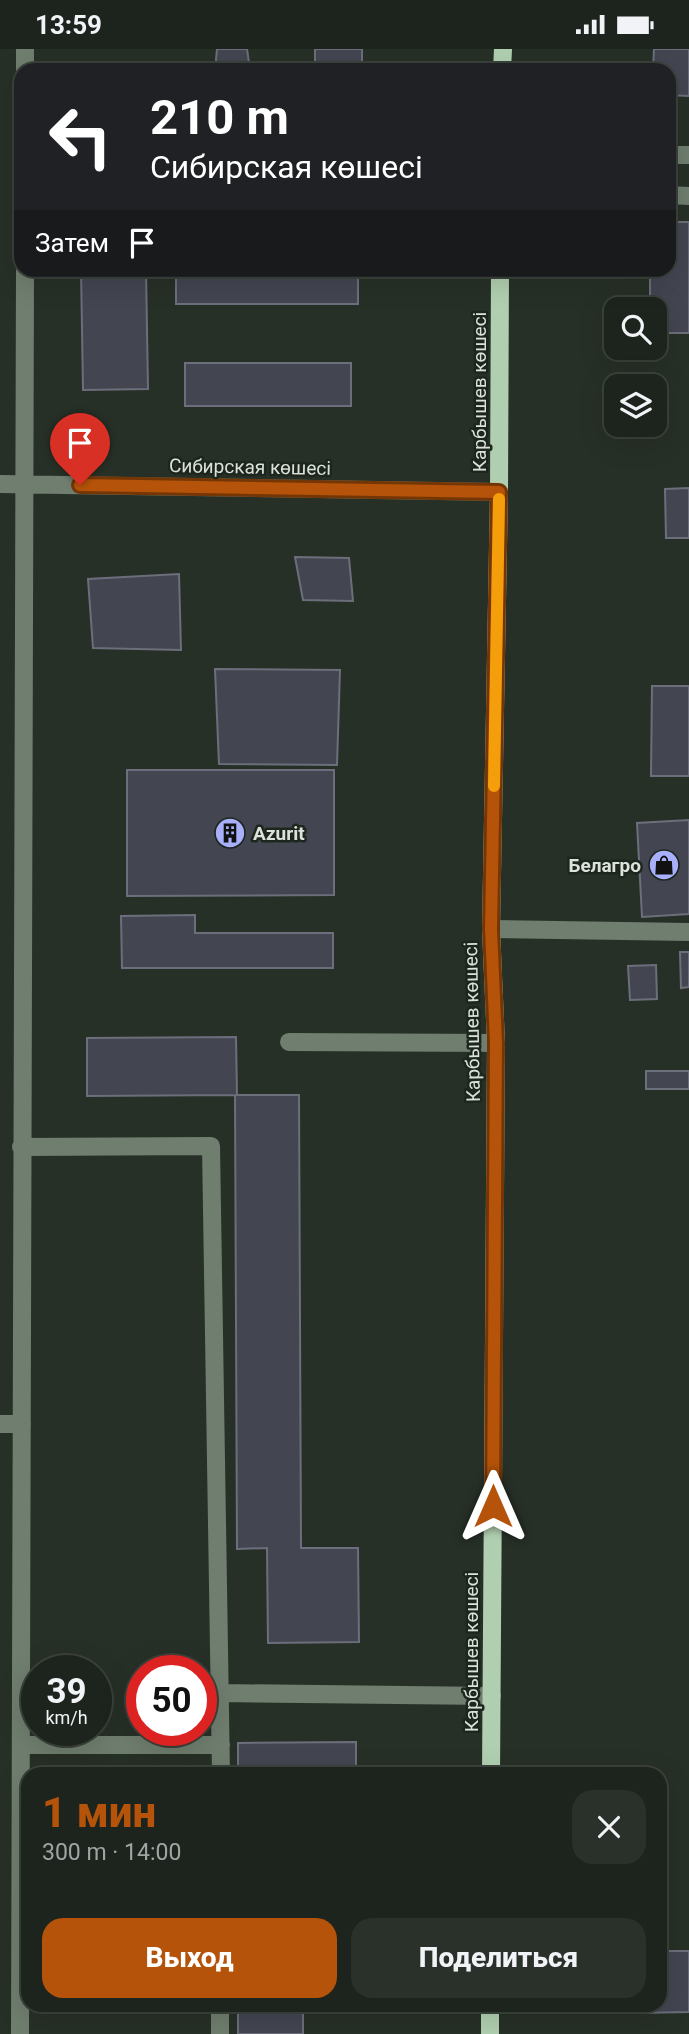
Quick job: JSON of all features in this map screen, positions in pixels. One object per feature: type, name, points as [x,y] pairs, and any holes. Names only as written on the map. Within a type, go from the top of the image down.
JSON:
[{"type":"main road","name":"Карбышев көшесі","points":[[491,1767],[496,1043],[491,929],[500,277]]},
{"type":"main road","points":[[489,2034],[490,2012]]},
{"type":"street","points":[[21,1655],[25,277]]},
{"type":"street","name":"Сибирская көшесі","points":[[0,484],[499,492]]},
{"type":"street","points":[[491,929],[689,932]]},
{"type":"street","points":[[289,1042],[496,1043]]},
{"type":"street","points":[[21,1147],[211,1146],[222,1767]]},
{"type":"street","points":[[0,1424],[22,1424]]},
{"type":"street","points":[[220,1693],[492,1696]]},
{"type":"street","points":[[20,2034],[21,1745]]},
{"type":"street","points":[[112,1745],[221,1745]]},
{"type":"street","points":[[220,2012],[220,2034]]},
{"type":"building","points":[[217,49],[247,49],[249,63],[216,63]]},
{"type":"building","points":[[315,49],[362,49],[362,63],[315,63]]},
{"type":"building","points":[[654,49],[689,49],[689,96],[676,95],[676,63],[653,63]]},
{"type":"building","points":[[676,222],[689,222],[689,333],[667,333],[667,297],[650,297],[650,277],[676,277]]},
{"type":"building","points":[[81,277],[146,277],[148,389],[83,390]]},
{"type":"building","points":[[176,277],[358,277],[358,304],[176,304]]},
{"type":"building","points":[[185,363],[351,363],[351,406],[185,406]]},
{"type":"building","points":[[689,488],[689,538],[666,538],[665,489]]},
{"type":"building","points":[[295,557],[349,558],[353,601],[303,600]]},
{"type":"building","points":[[179,574],[181,650],[93,648],[88,579]]},
{"type":"building","points":[[215,669],[340,670],[337,765],[219,764]]},
{"type":"building","points":[[652,686],[689,686],[689,776],[651,776]]},
{"type":"building","name":"Azurit","points":[[127,770],[334,770],[334,895],[127,896]]},
{"type":"building","points":[[689,820],[689,914],[642,917],[637,823]]},
{"type":"building","points":[[195,915],[195,933],[333,933],[333,968],[122,968],[121,916]]},
{"type":"building","points":[[680,952],[689,952],[689,987],[681,988]]},
{"type":"building","points":[[656,965],[657,999],[630,1000],[628,966]]},
{"type":"building","points":[[236,1037],[237,1095],[299,1095],[301,1548],[358,1548],[359,1642],[268,1643],[267,1548],[237,1549],[235,1095],[87,1096],[87,1038]]},
{"type":"building","points":[[646,1071],[689,1071],[689,1089],[646,1089]]},
{"type":"building","points":[[356,1742],[356,1767],[238,1767],[238,1743]]},
{"type":"building","points":[[667,1951],[689,1951],[689,2012],[638,2013],[667,2012]]},
{"type":"building","points":[[238,2012],[303,2012],[303,2034],[238,2034]]},
{"type":"slow traffic","points":[[494,786],[499,499]]},
{"type":"place","name":"Azurit","points":[[230,833]]},
{"type":"place","name":"Белагро","points":[[664,865]]},
{"type":"route","points":[[80,485],[499,492],[491,929],[496,1043],[493,1506]]}]
